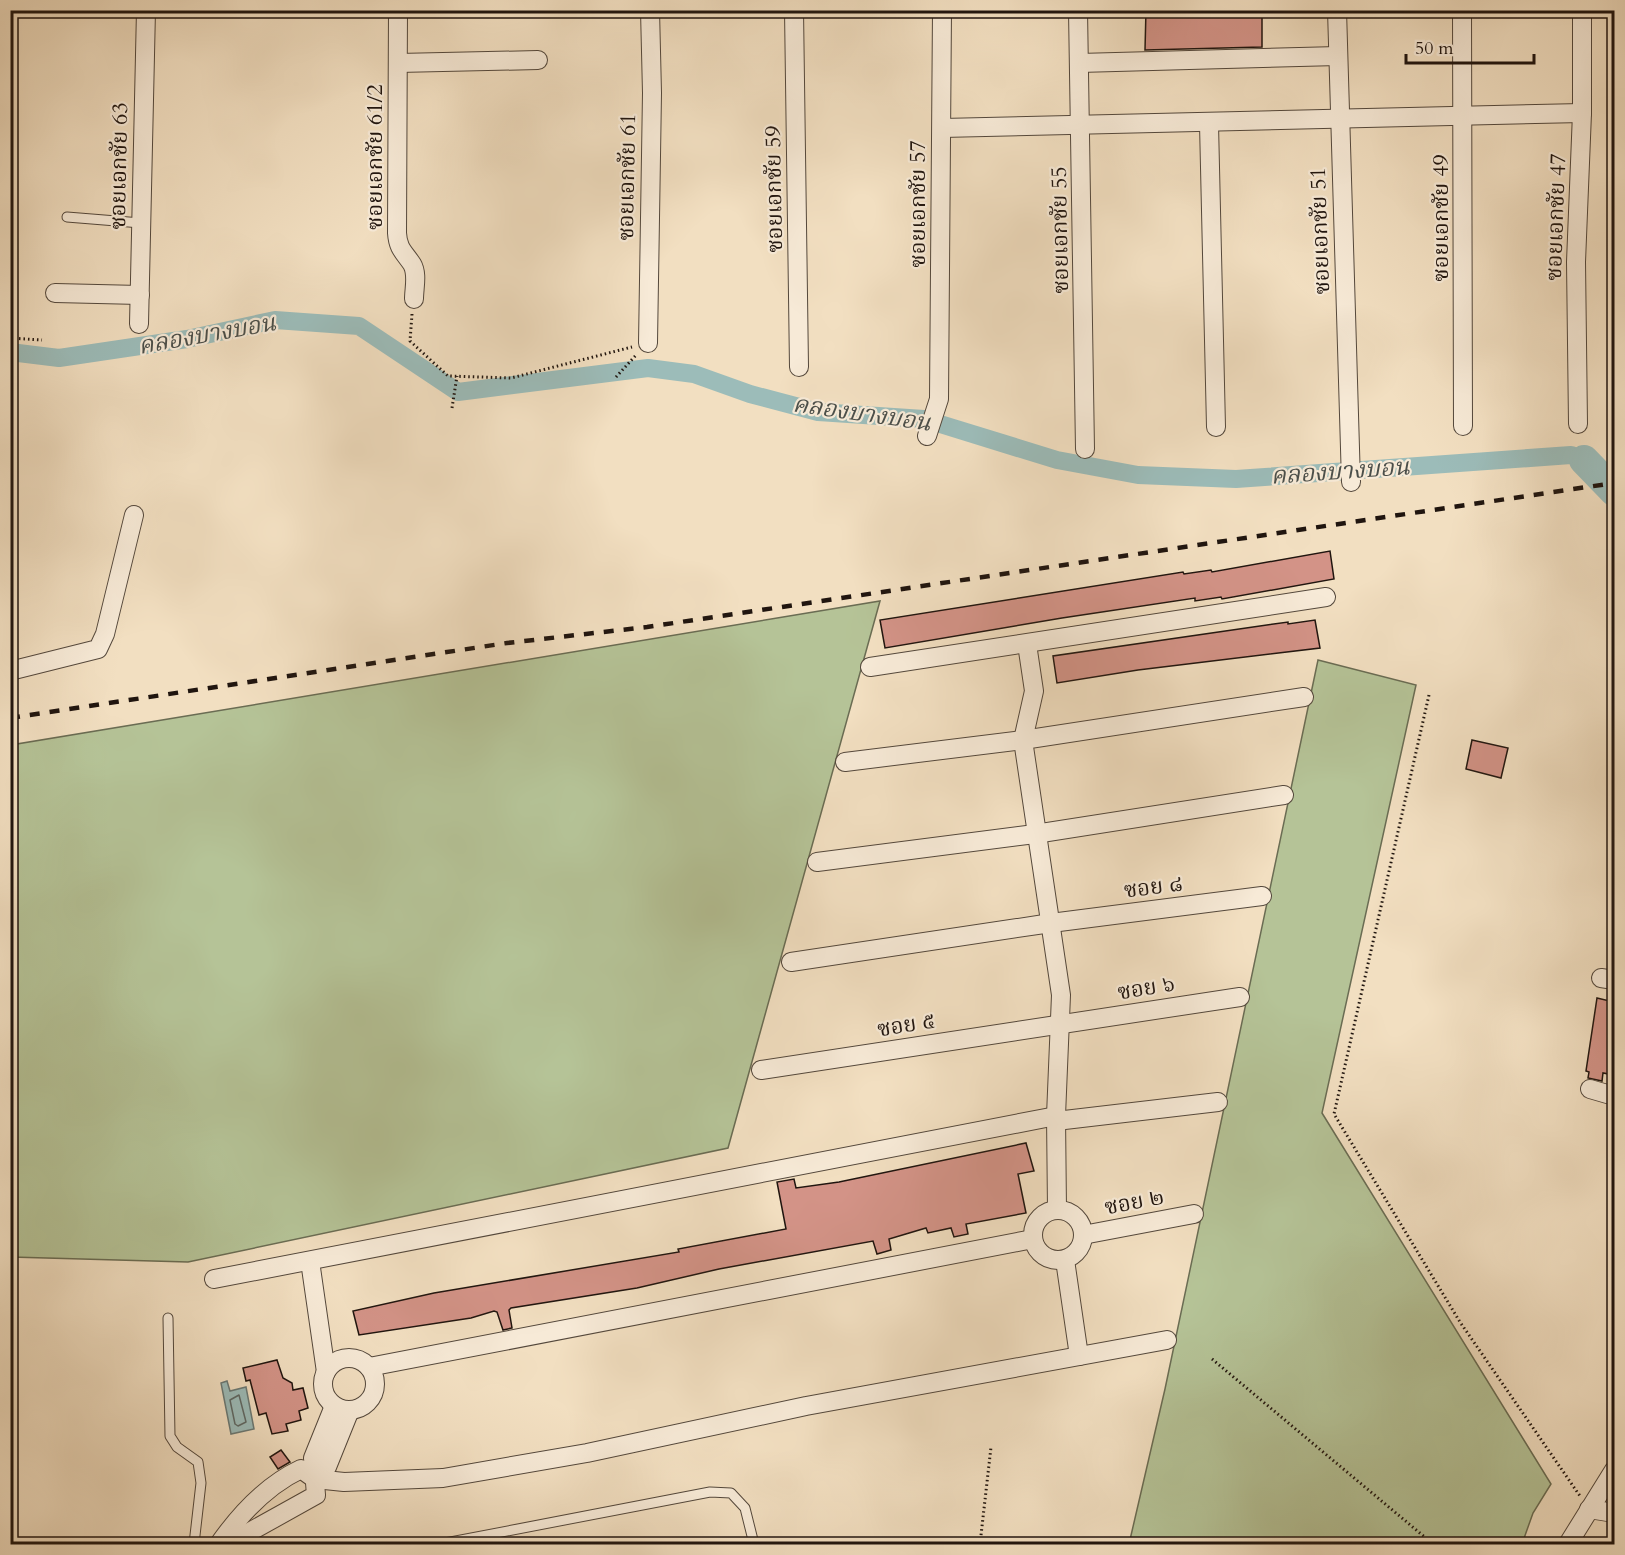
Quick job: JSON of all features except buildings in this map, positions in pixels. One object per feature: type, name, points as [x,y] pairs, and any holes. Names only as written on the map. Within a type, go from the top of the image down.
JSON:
[{"type":"street","name":"ซอยเอกชัย 63","points":[[139,324],[146,10]]},
{"type":"street","name":"ซอยเอกชัย 61/2","points":[[398,10],[397,243],[415,273],[414,299]]},
{"type":"street","name":"ซอยเอกชัย 61","points":[[648,343],[652,93],[650,10]]},
{"type":"street","name":"ซอยเอกชัย 59","points":[[794,10],[799,367]]},
{"type":"street","name":"ซอยเอกชัย 57","points":[[927,436],[939,399],[942,10]]},
{"type":"street","name":"ซอยเอกชัย 55","points":[[1078,10],[1085,449]]},
{"type":"street","name":"ซอยเอกชัย 51","points":[[1337,10],[1351,482]]},
{"type":"street","name":"ซอยเอกชัย 49","points":[[1462,10],[1464,426]]},
{"type":"street","name":"ซอยเอกชัย 47","points":[[1578,424],[1576,262],[1582,113],[1582,10]]},
{"type":"street","points":[[1079,63],[1338,56]]},
{"type":"street","points":[[398,63],[538,60]]},
{"type":"street","points":[[942,128],[1209,124],[1464,114],[1582,113]]},
{"type":"street","points":[[1209,124],[1216,427]]},
{"type":"street","points":[[55,293],[140,295]]},
{"type":"street","points":[[10,671],[98,649],[105,634],[134,515]]},
{"type":"street","points":[[870,667],[1326,597]]},
{"type":"street","points":[[1027,644],[1034,691],[1023,740],[1035,834],[1061,995],[1056,1119],[1057,1210]]},
{"type":"street","points":[[845,762],[1023,740],[1304,697]]},
{"type":"street","points":[[817,862],[1035,834],[1284,795]]},
{"type":"street","name":"ซอย ๘","points":[[791,962],[1051,923],[1262,896]]},
{"type":"street","name":"ซอย ๖","points":[[1059,1025],[1240,997]]},
{"type":"street","name":"ซอย ๕","points":[[761,1070],[1059,1025]]},
{"type":"street","points":[[1590,1089],[1614,1096]]},
{"type":"street","points":[[214,1279],[1056,1119],[1218,1102]]},
{"type":"street","points":[[1057,1210],[1077,1219],[1083,1235],[1077,1251],[1065,1260],[1045,1257],[1033,1239],[1034,1226],[1039,1219],[1057,1210]]},
{"type":"street","name":"ซอย ๒","points":[[1083,1235],[1194,1214]]},
{"type":"street","points":[[369,1367],[1033,1239]]},
{"type":"street","points":[[1065,1260],[1079,1356]]},
{"type":"street","points":[[310,1262],[326,1372],[323,1384],[325,1394],[342,1408],[363,1406],[371,1397],[375,1382],[374,1374],[369,1367],[353,1358],[344,1358],[336,1362],[326,1372]]},
{"type":"street","points":[[219,1545],[254,1502],[286,1476],[301,1469],[315,1479],[344,1482],[443,1478],[586,1453],[806,1406],[1167,1340]]},
{"type":"street","points":[[228,1545],[316,1495],[315,1479],[327,1467],[342,1408]]},
{"type":"street","points":[[1568,1545],[1614,1470]]},
{"type":"street","points":[[1589,1509],[1614,1513]]},
{"type":"lane","points":[[67,217],[141,223]]},
{"type":"lane","points":[[168,1318],[170,1436],[177,1447],[198,1462],[201,1483],[194,1545]]},
{"type":"lane","points":[[441,1545],[710,1492],[731,1493],[745,1508],[754,1545]]},
{"type":"path","points":[[414,299],[410,341],[448,376],[511,378],[648,343]]},
{"type":"path","points":[[10,338],[42,340]]},
{"type":"path","points":[[615,377],[648,343]]},
{"type":"path","points":[[452,408],[457,376]]},
{"type":"path","points":[[1429,695],[1334,1114],[1460,1322],[1589,1509]]},
{"type":"path","points":[[1212,1359],[1433,1545]]},
{"type":"path","points":[[980,1545],[991,1447]]},
{"type":"green space","points":[[880,601],[728,1148],[188,1262],[11,1257],[11,745]]},
{"type":"green space","points":[[1318,660],[1416,685],[1322,1113],[1551,1484],[1533,1513],[1522,1544],[1129,1544],[1165,1389]]},
{"type":"water","points":[[227,1381],[230,1391],[246,1387],[254,1429],[231,1434],[221,1383]]},
{"type":"waterway","name":"คลองบางบอน","points":[[10,352],[59,358],[187,339],[275,320],[359,326],[458,392],[648,368],[694,374],[750,394],[818,412],[924,419],[1057,460],[1138,475],[1236,479],[1571,455],[1584,460]]},
{"type":"waterway","name":"คลองบางบอน","points":[[1584,460],[1614,491]]},
{"type":"railway","points":[[10,718],[507,643],[647,627],[1614,483]]}]
